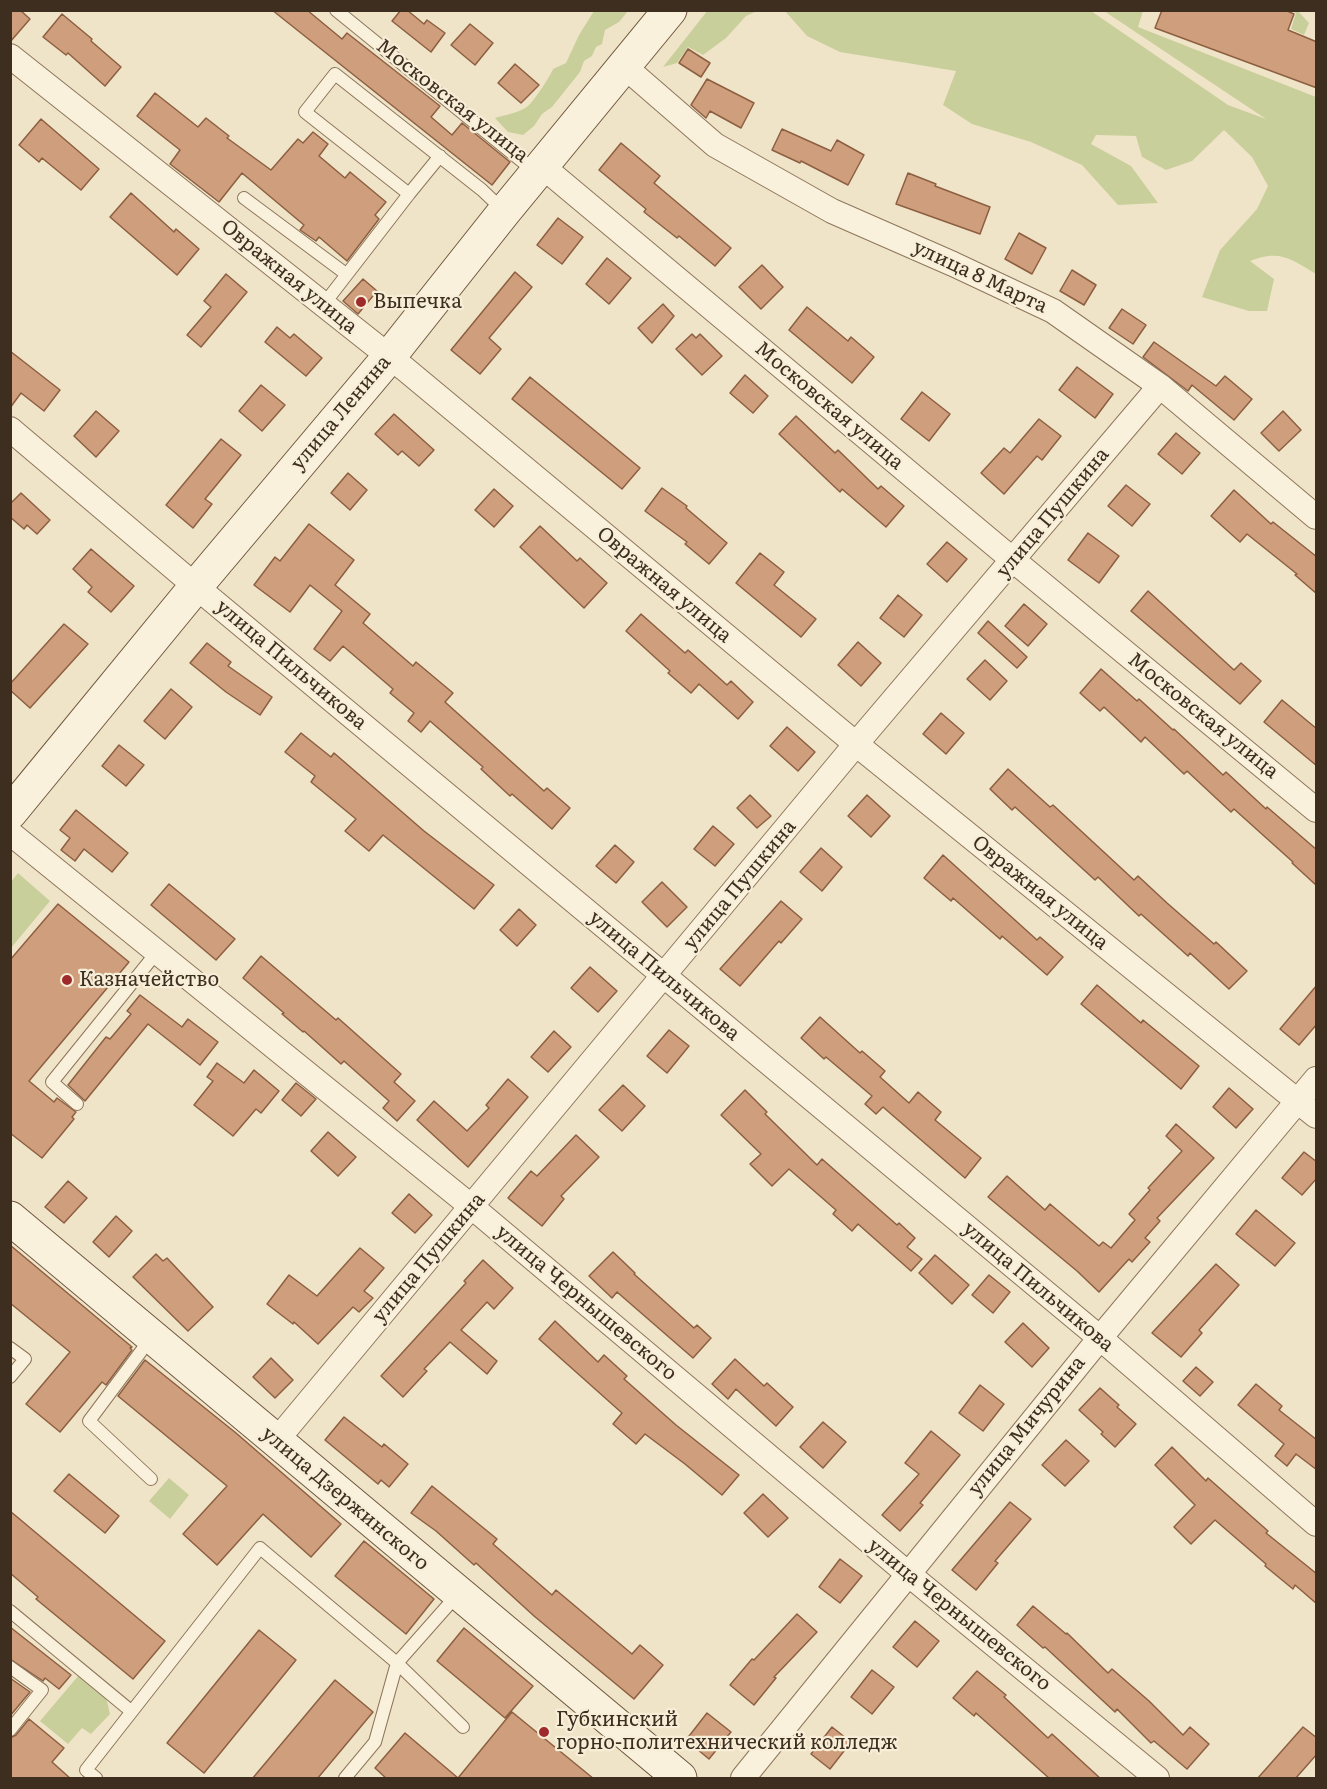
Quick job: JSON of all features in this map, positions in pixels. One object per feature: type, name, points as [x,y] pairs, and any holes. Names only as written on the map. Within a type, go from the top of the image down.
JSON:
[{"type":"main road","name":"улица Ленина","points":[[10,813],[196,585],[389,357],[504,212],[670,10]]},
{"type":"main road","name":"улица Дзержинского","points":[[10,1218],[680,1779]]},
{"type":"street","name":"Овражная улица","points":[[10,56],[324,304],[856,744],[1317,1116]]},
{"type":"street","name":"улица 8 Марта","points":[[625,67],[716,146],[832,211],[1053,311],[1160,386],[1317,516]]},
{"type":"street","name":"Московская улица","points":[[542,166],[1013,560],[1317,810]]},
{"type":"street","name":"улица Пушкина","points":[[276,1441],[856,744],[1160,386]]},
{"type":"street","name":"улица Пильчикова","points":[[10,429],[230,615],[1100,1338],[1317,1524]]},
{"type":"street","name":"улица Чернышевского","points":[[10,833],[472,1207],[907,1573],[1157,1779]]},
{"type":"street","name":"улица Мичурина","points":[[743,1779],[907,1573],[1317,1079]]},
{"type":"lane","name":"Московская улица","points":[[336,10],[523,162],[542,166]]},
{"type":"lane","points":[[410,194],[305,112],[335,74],[482,190],[504,212]]},
{"type":"lane","points":[[324,304],[440,156]]},
{"type":"lane","points":[[244,198],[346,274]]},
{"type":"lane","points":[[77,1104],[52,1082],[157,952]]},
{"type":"lane","points":[[151,1479],[89,1421],[152,1337]]},
{"type":"lane","points":[[10,1348],[25,1359],[10,1377]]},
{"type":"lane","points":[[96,1779],[86,1770],[260,1548],[397,1663],[463,1727]]},
{"type":"lane","points":[[345,1779],[375,1742],[397,1663],[459,1593]]},
{"type":"lane","points":[[10,1611],[131,1711]]},
{"type":"lane","points":[[10,1667],[42,1690],[10,1730]]},
{"type":"green space","points":[[708,10],[757,11],[746,16],[726,38],[703,55],[688,47],[677,63],[663,67]]},
{"type":"green space","points":[[594,11],[628,11],[619,22],[605,30],[602,44],[596,47],[592,56],[584,61],[580,72],[534,126],[523,135],[508,132],[495,118],[521,110],[531,103],[553,69],[566,63],[579,35]]},
{"type":"green space","points":[[785,11],[1091,11],[1228,105],[1266,119],[1104,11],[1143,11],[1138,27],[1316,97],[1316,274],[1285,257],[1260,257],[1250,261],[1274,279],[1267,311],[1249,311],[1202,297],[1220,250],[1257,209],[1268,186],[1252,157],[1224,130],[1192,161],[1166,170],[1142,157],[1136,136],[1096,135],[1091,144],[1131,166],[1158,203],[1118,205],[1082,165],[1031,142],[972,124],[943,105],[956,71],[840,52],[807,36]]},
{"type":"green space","points":[[1291,11],[1298,11],[1309,23],[1304,35],[1291,29],[1296,13]]},
{"type":"green space","points":[[18,873],[50,901],[11,948],[11,882]]},
{"type":"green space","points":[[169,1478],[189,1495],[170,1519],[149,1501]]},
{"type":"green space","points":[[79,1675],[106,1697],[110,1714],[91,1734],[82,1728],[68,1744],[40,1721]]},
{"type":"building","points":[[10,10],[20,10],[30,19],[10,42]]},
{"type":"building","points":[[272,10],[307,10],[342,39],[347,33],[440,106],[431,117],[452,135],[462,123],[510,162],[492,185]]},
{"type":"building","points":[[401,10],[407,10],[424,24],[427,20],[445,33],[431,52],[392,21]]},
{"type":"building","points":[[1162,10],[1285,10],[1294,14],[1288,30],[1317,42],[1317,88],[1155,28]]},
{"type":"building","points":[[62,14],[121,67],[105,86],[68,53],[66,55],[43,37]]},
{"type":"building","points":[[470,24],[493,43],[475,65],[451,45]]},
{"type":"building","points":[[688,49],[710,63],[701,77],[679,63]]},
{"type":"building","points":[[515,64],[539,85],[521,103],[498,83]]},
{"type":"building","points":[[707,79],[754,103],[741,128],[710,111],[706,118],[691,105]]},
{"type":"building","points":[[155,93],[198,127],[206,118],[229,136],[227,138],[271,170],[298,139],[303,143],[313,132],[328,144],[319,156],[345,178],[350,172],[386,202],[375,215],[379,219],[347,261],[319,237],[316,241],[300,230],[304,225],[242,173],[219,202],[170,164],[180,150],[137,116]]},
{"type":"building","points":[[41,119],[99,169],[81,190],[42,158],[39,162],[19,145]]},
{"type":"building","points":[[782,129],[831,151],[837,140],[864,155],[848,185],[801,161],[800,163],[772,150]]},
{"type":"building","points":[[621,143],[660,176],[654,183],[731,248],[715,266],[679,236],[677,238],[644,212],[646,209],[599,170]]},
{"type":"building","points":[[908,173],[990,207],[980,234],[896,204]]},
{"type":"building","points":[[131,193],[174,232],[176,229],[199,249],[177,275],[110,217]]},
{"type":"building","points":[[558,218],[583,237],[562,264],[537,245]]},
{"type":"building","points":[[1019,233],[1046,248],[1032,274],[1005,259]]},
{"type":"building","points":[[607,258],[631,278],[609,304],[586,284]]},
{"type":"building","points":[[762,265],[783,287],[761,309],[739,287]]},
{"type":"building","points":[[1072,270],[1096,285],[1084,305],[1060,291]]},
{"type":"building","points":[[515,272],[532,287],[489,338],[501,349],[480,374],[451,350]]},
{"type":"building","points":[[226,274],[247,292],[201,347],[187,335],[211,307],[204,301]]},
{"type":"building","points":[[363,279],[377,291],[358,314],[343,301]]},
{"type":"building","points":[[663,304],[674,316],[652,343],[638,328]]},
{"type":"building","points":[[807,307],[848,341],[851,337],[874,357],[852,383],[789,330]]},
{"type":"building","points":[[1122,309],[1146,325],[1133,344],[1109,328]]},
{"type":"building","points":[[277,327],[290,338],[294,334],[322,358],[306,376],[265,342]]},
{"type":"building","points":[[692,334],[696,338],[700,334],[722,356],[702,375],[676,349]]},
{"type":"building","points":[[1154,342],[1216,386],[1225,376],[1252,399],[1234,420],[1192,385],[1188,391],[1143,357]]},
{"type":"building","points":[[10,351],[60,390],[44,411],[21,393],[10,408]]},
{"type":"building","points":[[1077,367],[1113,394],[1095,418],[1059,390]]},
{"type":"building","points":[[745,375],[768,396],[753,413],[730,393]]},
{"type":"building","points":[[530,377],[640,468],[622,489],[512,399]]},
{"type":"building","points":[[261,385],[285,405],[262,431],[239,411]]},
{"type":"building","points":[[922,392],[950,414],[929,441],[901,419]]},
{"type":"building","points":[[96,411],[119,431],[96,457],[74,436]]},
{"type":"building","points":[[1283,411],[1301,430],[1279,451],[1261,433]]},
{"type":"building","points":[[394,414],[434,450],[419,466],[402,451],[398,455],[375,434]]},
{"type":"building","points":[[796,416],[835,453],[838,450],[878,489],[881,486],[904,506],[886,527],[842,489],[840,492],[779,434]]},
{"type":"building","points":[[1039,419],[1061,436],[1042,460],[1037,456],[1004,494],[981,473],[1004,448],[1010,453]]},
{"type":"building","points":[[1176,433],[1200,453],[1182,474],[1158,454]]},
{"type":"building","points":[[221,439],[241,455],[205,499],[212,504],[193,528],[166,505]]},
{"type":"building","points":[[348,473],[367,490],[350,510],[331,493]]},
{"type":"building","points":[[1126,485],[1150,504],[1132,526],[1108,506]]},
{"type":"building","points":[[662,488],[687,506],[686,508],[727,543],[709,564],[685,544],[687,542],[645,511]]},
{"type":"building","points":[[494,489],[513,506],[494,527],[475,510]]},
{"type":"building","points":[[1234,490],[1271,524],[1273,522],[1317,557],[1317,594],[1295,575],[1297,574],[1247,534],[1240,542],[1211,516]]},
{"type":"building","points":[[21,493],[50,520],[37,534],[27,525],[24,529],[10,517],[10,504]]},
{"type":"building","points":[[309,524],[354,560],[335,585],[370,614],[363,623],[413,666],[416,662],[453,693],[445,702],[544,791],[547,788],[570,808],[552,829],[512,794],[510,796],[481,769],[483,767],[430,721],[421,732],[408,721],[414,713],[390,693],[393,689],[343,646],[330,661],[314,649],[342,611],[310,585],[290,612],[254,585],[275,557],[280,561]]},
{"type":"building","points":[[540,526],[577,561],[580,558],[607,583],[584,608],[520,547]]},
{"type":"building","points":[[1088,533],[1119,556],[1099,583],[1068,560]]},
{"type":"building","points":[[947,542],[967,559],[947,582],[927,564]]},
{"type":"building","points":[[91,549],[134,586],[111,612],[88,592],[92,587],[73,569]]},
{"type":"building","points":[[760,553],[784,572],[774,585],[816,619],[801,637],[736,583]]},
{"type":"building","points":[[1148,591],[1234,670],[1241,663],[1261,681],[1240,704],[1131,611]]},
{"type":"building","points":[[898,595],[922,615],[904,637],[880,618]]},
{"type":"building","points":[[1024,604],[1047,624],[1028,646],[1005,626]]},
{"type":"building","points":[[641,614],[685,653],[688,650],[727,685],[731,681],[753,702],[738,719],[699,684],[691,693],[626,631]]},
{"type":"building","points":[[988,621],[1027,657],[1017,668],[978,633]]},
{"type":"building","points":[[64,624],[88,644],[30,708],[10,690],[10,684]]},
{"type":"building","points":[[858,642],[881,663],[861,686],[838,665]]},
{"type":"building","points":[[207,643],[231,662],[228,666],[272,697],[260,715],[226,692],[190,663]]},
{"type":"building","points":[[985,660],[1007,681],[990,700],[967,679]]},
{"type":"building","points":[[1101,669],[1137,701],[1139,699],[1174,729],[1223,775],[1226,772],[1266,809],[1267,807],[1317,850],[1317,886],[1234,809],[1231,812],[1187,771],[1184,774],[1145,737],[1141,742],[1104,707],[1100,711],[1080,693]]},
{"type":"building","points":[[171,689],[192,707],[165,739],[144,721]]},
{"type":"building","points":[[1282,700],[1317,729],[1317,766],[1264,722]]},
{"type":"building","points":[[941,713],[964,733],[946,754],[923,734]]},
{"type":"building","points":[[787,727],[815,752],[798,771],[770,746]]},
{"type":"building","points":[[301,733],[331,757],[334,753],[424,831],[494,885],[474,909],[383,835],[369,851],[345,831],[356,819],[311,782],[315,776],[285,752]]},
{"type":"building","points":[[119,745],[144,765],[126,786],[102,766]]},
{"type":"building","points":[[1008,769],[1050,807],[1053,805],[1134,880],[1138,876],[1247,971],[1229,989],[1190,953],[1188,956],[1141,914],[1139,916],[1098,877],[1095,880],[1015,807],[1012,810],[990,789]]},
{"type":"building","points":[[750,795],[771,816],[757,828],[737,808]]},
{"type":"building","points":[[867,795],[890,816],[871,837],[848,816]]},
{"type":"building","points":[[76,810],[128,853],[112,872],[84,849],[75,861],[61,850],[70,838],[60,830]]},
{"type":"building","points":[[713,826],[734,844],[715,866],[694,849]]},
{"type":"building","points":[[615,845],[634,862],[616,883],[596,866]]},
{"type":"building","points":[[821,848],[842,867],[822,891],[800,872]]},
{"type":"building","points":[[943,855],[1037,940],[1040,937],[1063,957],[1047,975],[1002,936],[1000,939],[953,898],[951,901],[924,878]]},
{"type":"building","points":[[662,882],[687,907],[667,927],[642,902]]},
{"type":"building","points":[[169,884],[235,939],[216,960],[151,905]]},
{"type":"building","points":[[781,901],[802,919],[781,943],[779,941],[740,986],[720,969]]},
{"type":"building","name":"Казначейство","points":[[58,904],[129,962],[29,1081],[54,1102],[57,1098],[76,1112],[72,1117],[74,1119],[42,1158],[10,1133],[10,960]]},
{"type":"building","points":[[519,909],[536,925],[517,946],[500,930]]},
{"type":"building","points":[[261,956],[336,1020],[338,1018],[401,1074],[394,1082],[415,1101],[397,1121],[383,1108],[389,1101],[344,1061],[341,1064],[303,1032],[243,978]]},
{"type":"building","points":[[590,967],[617,991],[598,1012],[571,988]]},
{"type":"building","points":[[1097,985],[1141,1023],[1143,1020],[1199,1066],[1181,1089],[1081,1004]]},
{"type":"building","points":[[1317,985],[1317,1024],[1299,1045],[1280,1029]]},
{"type":"building","points":[[140,995],[182,1027],[188,1019],[218,1042],[200,1065],[148,1024],[85,1101],[68,1085],[106,1037],[110,1039],[131,1014],[127,1011]]},
{"type":"building","points":[[820,1017],[860,1053],[862,1051],[885,1071],[880,1077],[909,1103],[918,1092],[941,1112],[935,1120],[981,1158],[965,1178],[883,1107],[876,1114],[865,1104],[872,1096],[801,1038]]},
{"type":"building","points":[[669,1030],[689,1046],[667,1073],[647,1056]]},
{"type":"building","points":[[554,1031],[571,1047],[548,1072],[531,1057]]},
{"type":"building","points":[[217,1063],[244,1083],[254,1070],[279,1091],[261,1113],[256,1109],[233,1136],[194,1105],[213,1081],[207,1077]]},
{"type":"building","points":[[508,1079],[528,1097],[468,1167],[417,1120],[434,1101],[467,1131],[489,1108],[486,1105]]},
{"type":"building","points":[[296,1083],[316,1099],[301,1116],[282,1100]]},
{"type":"building","points":[[623,1085],[645,1106],[622,1131],[599,1110]]},
{"type":"building","points":[[1229,1088],[1253,1109],[1236,1128],[1213,1107]]},
{"type":"building","points":[[745,1090],[767,1112],[765,1114],[817,1165],[822,1159],[915,1238],[907,1247],[922,1259],[911,1271],[858,1224],[852,1231],[833,1214],[836,1210],[789,1169],[772,1186],[750,1164],[761,1154],[721,1115]]},
{"type":"building","points":[[1176,1124],[1214,1158],[1157,1218],[1160,1221],[1145,1238],[1150,1242],[1132,1262],[1129,1259],[1099,1292],[988,1197],[1007,1176],[1045,1210],[1050,1204],[1099,1246],[1103,1242],[1111,1248],[1135,1220],[1129,1214],[1150,1190],[1148,1188],[1182,1151],[1166,1136]]},
{"type":"building","points":[[328,1132],[356,1157],[338,1176],[311,1151]]},
{"type":"building","points":[[576,1135],[599,1157],[561,1196],[564,1199],[542,1226],[508,1198],[531,1171],[537,1176]]},
{"type":"building","points":[[1304,1152],[1317,1162],[1317,1178],[1302,1195],[1282,1178]]},
{"type":"building","points":[[68,1181],[87,1198],[64,1223],[45,1207]]},
{"type":"building","points":[[409,1194],[432,1215],[415,1233],[392,1213]]},
{"type":"building","points":[[1256,1210],[1295,1243],[1275,1266],[1236,1234]]},
{"type":"building","points":[[116,1216],[132,1231],[109,1257],[93,1242]]},
{"type":"building","points":[[10,1245],[132,1347],[106,1385],[102,1382],[60,1432],[26,1404],[70,1352],[10,1303]]},
{"type":"building","points":[[360,1248],[384,1268],[364,1291],[373,1298],[359,1312],[353,1307],[318,1344],[294,1322],[293,1324],[267,1304],[289,1275],[317,1296]]},
{"type":"building","points":[[613,1252],[694,1328],[697,1325],[711,1338],[693,1358],[617,1292],[612,1298],[589,1276]]},
{"type":"building","points":[[156,1254],[163,1261],[167,1258],[213,1307],[188,1331],[133,1277]]},
{"type":"building","points":[[935,1255],[969,1285],[952,1304],[919,1273]]},
{"type":"building","points":[[483,1260],[513,1288],[494,1309],[487,1302],[461,1330],[497,1361],[487,1374],[450,1342],[424,1369],[427,1371],[403,1397],[381,1376],[466,1283],[464,1281]]},
{"type":"building","points":[[1216,1264],[1239,1285],[1199,1330],[1202,1333],[1181,1357],[1152,1333]]},
{"type":"building","points":[[989,1275],[1010,1292],[993,1313],[972,1295]]},
{"type":"building","points":[[555,1321],[598,1362],[604,1355],[627,1376],[624,1379],[676,1425],[739,1475],[722,1495],[645,1434],[636,1444],[613,1424],[622,1413],[539,1339]]},
{"type":"building","points":[[1023,1323],[1049,1348],[1032,1367],[1005,1342]]},
{"type":"building","points":[[271,1358],[293,1380],[275,1398],[253,1377]]},
{"type":"building","points":[[735,1359],[764,1386],[767,1383],[793,1407],[776,1426],[736,1389],[728,1399],[712,1384]]},
{"type":"building","points":[[145,1360],[236,1433],[341,1524],[311,1557],[263,1514],[217,1565],[183,1534],[227,1486],[118,1396]]},
{"type":"building","points":[[1196,1367],[1213,1382],[1200,1396],[1183,1381]]},
{"type":"building","points":[[1256,1384],[1282,1406],[1279,1410],[1317,1440],[1317,1470],[1296,1454],[1287,1466],[1275,1456],[1284,1444],[1238,1405]]},
{"type":"building","points":[[980,1385],[1004,1404],[983,1431],[959,1413]]},
{"type":"building","points":[[1100,1388],[1136,1424],[1115,1447],[1101,1434],[1103,1432],[1079,1410]]},
{"type":"building","points":[[344,1417],[382,1447],[384,1444],[408,1464],[389,1487],[381,1480],[378,1484],[325,1440]]},
{"type":"building","points":[[823,1422],[846,1442],[823,1468],[800,1447]]},
{"type":"building","points":[[931,1431],[960,1455],[920,1503],[923,1505],[900,1531],[882,1515],[919,1474],[905,1463]]},
{"type":"building","points":[[1066,1440],[1089,1461],[1065,1486],[1042,1465]]},
{"type":"building","points":[[1172,1447],[1206,1481],[1208,1478],[1268,1531],[1266,1533],[1317,1574],[1317,1604],[1295,1585],[1293,1589],[1265,1566],[1266,1564],[1215,1520],[1191,1544],[1174,1527],[1195,1505],[1155,1465]]},
{"type":"building","points":[[69,1474],[119,1516],[105,1533],[54,1491]]},
{"type":"building","points":[[432,1486],[497,1539],[493,1544],[552,1595],[556,1590],[632,1654],[640,1645],[663,1665],[634,1699],[534,1616],[476,1563],[474,1565],[436,1531],[411,1513]]},
{"type":"building","points":[[763,1494],[788,1518],[768,1537],[744,1513]]},
{"type":"building","points":[[1010,1502],[1031,1519],[995,1561],[998,1563],[976,1590],[952,1570]]},
{"type":"building","points":[[10,1511],[165,1641],[133,1679],[36,1599],[38,1597],[10,1573]]},
{"type":"building","points":[[364,1541],[434,1599],[406,1634],[335,1576]]},
{"type":"building","points":[[840,1559],[862,1576],[840,1603],[819,1587]]},
{"type":"building","points":[[1033,1606],[1067,1633],[1108,1673],[1112,1669],[1183,1735],[1190,1727],[1209,1744],[1187,1769],[1154,1741],[1151,1743],[1117,1709],[1115,1712],[1045,1647],[1043,1648],[1017,1625]]},
{"type":"building","points":[[797,1614],[817,1632],[774,1677],[776,1678],[754,1705],[730,1685],[752,1659],[754,1660]]},
{"type":"building","points":[[915,1621],[939,1641],[917,1667],[893,1647]]},
{"type":"building","points":[[10,1627],[71,1675],[59,1689],[45,1678],[43,1681],[10,1659]]},
{"type":"building","points":[[464,1628],[533,1686],[505,1718],[437,1661]]},
{"type":"building","points":[[259,1630],[296,1660],[204,1773],[167,1743]]},
{"type":"building","points":[[872,1670],[894,1687],[872,1714],[851,1697]]},
{"type":"building","points":[[977,1671],[1006,1695],[1004,1697],[1048,1738],[1052,1734],[1101,1779],[1050,1779],[976,1713],[974,1716],[953,1698]]},
{"type":"building","points":[[10,1678],[30,1692],[10,1716]]},
{"type":"building","points":[[335,1680],[373,1712],[317,1779],[252,1779]]},
{"type":"building","points":[[512,1712],[594,1779],[387,1779],[375,1768],[405,1733],[458,1778]]},
{"type":"building","points":[[707,1713],[731,1732],[709,1759],[686,1740]]},
{"type":"building","points":[[29,1719],[64,1748],[52,1762],[71,1779],[10,1779],[10,1738],[16,1735]]},
{"type":"building","points":[[832,1727],[851,1742],[830,1769],[811,1754]]},
{"type":"building","points":[[1303,1727],[1317,1738],[1317,1754],[1295,1779],[1257,1779]]},
{"type":"place","name":"Выпечка","points":[[361,302]]},
{"type":"place","name":"Казначейство","points":[[67,980]]},
{"type":"place","name":"Губкинский горно-политехнический колледж","points":[[544,1732]]}]
